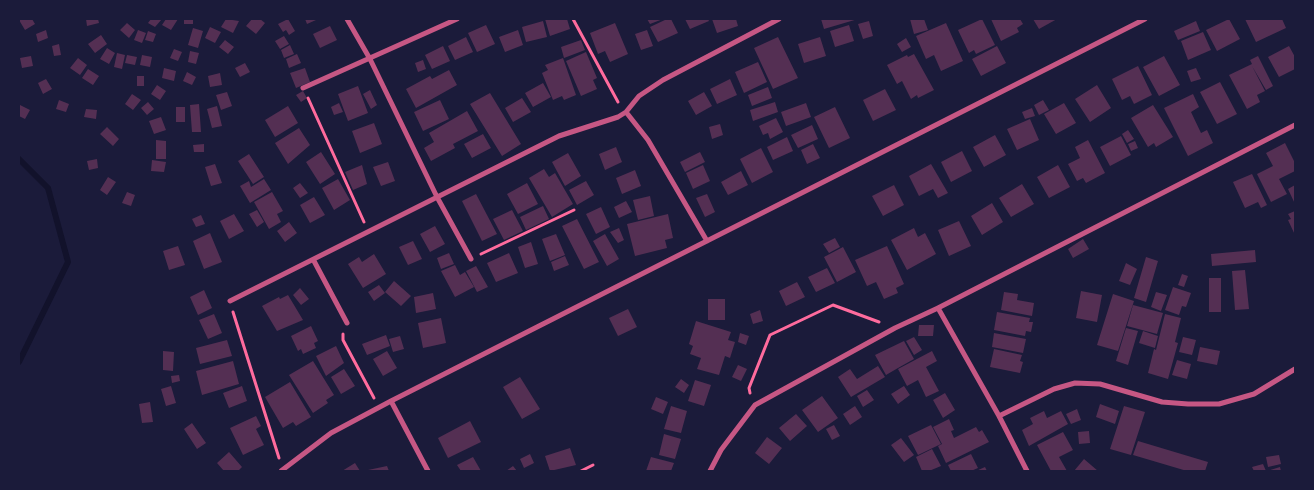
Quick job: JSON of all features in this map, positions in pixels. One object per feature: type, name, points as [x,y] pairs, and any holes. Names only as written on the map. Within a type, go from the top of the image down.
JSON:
[{"type":"street","points":[[347,19],[370,59],[437,197],[471,259]]},
{"type":"street","points":[[304,88],[457,19]]},
{"type":"street","points":[[230,301],[314,261],[559,136],[618,117],[626,112],[639,96],[663,80],[779,19]]},
{"type":"street","points":[[281,471],[331,433],[390,401],[1144,19]]},
{"type":"street","points":[[626,112],[648,140],[707,241]]},
{"type":"street","points":[[710,471],[721,450],[755,405],[895,328],[938,308],[1295,125]]},
{"type":"street","points":[[314,261],[347,323]]},
{"type":"street","points":[[938,308],[1000,416],[1027,471]]},
{"type":"street","points":[[1000,416],[1054,389],[1075,383],[1100,384],[1162,402],[1218,404],[1254,394],[1295,369]]},
{"type":"street","points":[[390,401],[428,471]]},
{"type":"path","points":[[573,19],[615,98]]},
{"type":"path","points":[[304,88],[343,170],[368,232]]},
{"type":"path","points":[[471,259],[574,210]]},
{"type":"path","points":[[230,301],[281,471]]},
{"type":"path","points":[[755,405],[748,388],[770,335],[834,304],[895,328]]},
{"type":"path","points":[[347,323],[343,340],[379,407]]},
{"type":"path","points":[[581,471],[593,465]]},
{"type":"building","points":[[32,19],[35,24],[25,30],[19,20]]},
{"type":"building","points":[[86,19],[98,19],[99,23],[87,26]]},
{"type":"building","points":[[151,19],[162,19],[155,27],[148,23]]},
{"type":"building","points":[[166,19],[178,19],[171,30],[162,25]]},
{"type":"building","points":[[184,19],[193,19],[193,24],[184,24]]},
{"type":"building","points":[[226,19],[239,21],[233,33],[221,27]]},
{"type":"building","points":[[252,19],[260,19],[265,23],[256,34],[246,26]]},
{"type":"building","points":[[288,19],[295,31],[289,35],[286,30],[283,32],[278,24]]},
{"type":"building","points":[[305,19],[316,19],[316,20],[307,24]]},
{"type":"building","points":[[545,19],[567,19],[570,29],[550,36]]},
{"type":"building","points":[[647,19],[663,19],[650,24]]},
{"type":"building","points":[[671,19],[678,33],[658,42],[650,27]]},
{"type":"building","points":[[685,19],[708,19],[709,21],[690,29]]},
{"type":"building","points":[[712,19],[736,19],[738,26],[717,33]]},
{"type":"building","points":[[821,19],[858,19],[824,29]]},
{"type":"building","points":[[910,19],[924,19],[928,30],[914,34]]},
{"type":"building","points":[[982,19],[995,45],[976,54],[974,50],[969,53],[958,30]]},
{"type":"building","points":[[991,19],[1020,19],[1023,24],[1017,28],[1019,32],[1001,41]]},
{"type":"building","points":[[1033,19],[1057,19],[1039,29]]},
{"type":"building","points":[[1229,19],[1240,39],[1217,51],[1206,30]]},
{"type":"building","points":[[1245,19],[1282,19],[1286,28],[1256,42]]},
{"type":"building","points":[[543,21],[547,37],[526,42],[522,27]]},
{"type":"building","points":[[869,21],[873,36],[863,39],[858,24]]},
{"type":"building","points":[[1196,21],[1200,31],[1178,40],[1174,31]]},
{"type":"building","points":[[127,23],[135,30],[129,38],[120,30]]},
{"type":"building","points":[[615,23],[628,54],[610,62],[605,51],[598,54],[590,33]]},
{"type":"building","points":[[946,23],[963,61],[941,71],[934,55],[926,59],[916,36]]},
{"type":"building","points":[[486,25],[495,44],[477,52],[468,33]]},
{"type":"building","points":[[849,25],[854,41],[835,47],[830,31]]},
{"type":"building","points":[[330,26],[337,40],[320,48],[313,34]]},
{"type":"building","points":[[210,27],[221,32],[215,43],[205,38]]},
{"type":"building","points":[[193,28],[203,31],[198,48],[188,45]]},
{"type":"building","points":[[46,30],[48,38],[38,42],[36,34]]},
{"type":"building","points":[[138,30],[146,33],[142,43],[134,40]]},
{"type":"building","points":[[518,30],[523,45],[505,52],[499,37]]},
{"type":"building","points":[[647,30],[653,46],[641,50],[635,34]]},
{"type":"building","points":[[148,31],[156,34],[153,42],[145,40]]},
{"type":"building","points":[[1203,32],[1211,50],[1188,60],[1181,41]]},
{"type":"building","points":[[101,35],[107,44],[95,53],[88,44]]},
{"type":"building","points":[[284,36],[289,44],[280,49],[275,41]]},
{"type":"building","points":[[466,37],[473,52],[455,60],[448,46]]},
{"type":"building","points":[[778,37],[798,78],[773,89],[754,48]]},
{"type":"building","points":[[820,37],[826,56],[804,63],[798,44]]},
{"type":"building","points":[[906,38],[911,47],[902,52],[897,44]]},
{"type":"building","points":[[225,40],[234,47],[228,54],[219,47]]},
{"type":"building","points":[[581,40],[585,50],[564,58],[561,47]]},
{"type":"building","points":[[59,44],[61,55],[54,56],[52,46]]},
{"type":"building","points":[[290,45],[294,54],[284,58],[281,50]]},
{"type":"building","points":[[443,46],[450,61],[432,69],[425,55]]},
{"type":"building","points":[[997,46],[1006,63],[981,76],[972,59]]},
{"type":"building","points":[[1289,46],[1295,57],[1295,69],[1279,77],[1268,57]]},
{"type":"building","points":[[107,48],[115,53],[109,64],[100,59]]},
{"type":"building","points":[[174,49],[182,52],[178,61],[170,58]]},
{"type":"building","points":[[190,51],[199,53],[196,64],[188,62]]},
{"type":"building","points":[[586,52],[597,78],[593,80],[597,89],[581,96],[566,61]]},
{"type":"building","points":[[117,53],[125,55],[122,69],[114,67]]},
{"type":"building","points":[[297,54],[301,63],[289,68],[286,59]]},
{"type":"building","points":[[914,54],[934,90],[918,98],[917,95],[911,99],[902,81],[897,84],[887,65],[907,55],[908,57]]},
{"type":"building","points":[[127,55],[137,57],[135,65],[125,63]]},
{"type":"building","points":[[142,55],[152,57],[150,67],[140,65]]},
{"type":"building","points":[[31,56],[33,66],[22,68],[20,58]]},
{"type":"building","points":[[1164,56],[1180,85],[1159,96],[1143,67]]},
{"type":"building","points":[[1258,56],[1273,86],[1266,90],[1252,66],[1265,91],[1257,95],[1260,102],[1247,109],[1229,75],[1252,64],[1250,60]]},
{"type":"building","points":[[78,58],[87,65],[80,75],[70,68]]},
{"type":"building","points":[[563,58],[576,95],[564,100],[562,96],[553,100],[542,73],[548,70],[545,65]]},
{"type":"building","points":[[423,60],[426,69],[418,72],[415,63]]},
{"type":"building","points":[[758,62],[767,82],[744,93],[735,72]]},
{"type":"building","points":[[245,63],[250,72],[240,77],[235,68]]},
{"type":"building","points":[[1138,66],[1152,95],[1134,104],[1130,96],[1122,100],[1112,79]]},
{"type":"building","points":[[164,68],[176,71],[174,81],[162,78]]},
{"type":"building","points":[[305,68],[310,82],[296,88],[290,73]]},
{"type":"building","points":[[1196,68],[1201,79],[1191,82],[1187,71]]},
{"type":"building","points":[[88,69],[99,76],[93,85],[82,78]]},
{"type":"building","points":[[449,70],[457,85],[416,108],[406,89],[430,76],[432,79]]},
{"type":"building","points":[[187,72],[196,77],[192,85],[183,81]]},
{"type":"building","points":[[220,73],[222,85],[210,87],[208,76]]},
{"type":"building","points":[[137,76],[144,76],[144,86],[137,86]]},
{"type":"building","points":[[46,79],[52,89],[43,94],[38,83]]},
{"type":"building","points":[[730,79],[737,95],[717,104],[710,89]]},
{"type":"building","points":[[1220,82],[1237,114],[1217,124],[1200,92]]},
{"type":"building","points":[[543,83],[551,97],[533,107],[525,93]]},
{"type":"building","points":[[157,85],[166,91],[160,100],[151,94]]},
{"type":"building","points":[[1097,85],[1111,108],[1090,122],[1075,99]]},
{"type":"building","points":[[358,86],[368,113],[348,121],[338,94]]},
{"type":"building","points":[[768,87],[772,98],[752,106],[748,95]]},
{"type":"building","points":[[885,89],[896,110],[873,121],[863,100]]},
{"type":"building","points":[[370,90],[377,105],[371,109],[363,94]]},
{"type":"building","points":[[303,91],[307,98],[301,102],[296,95]]},
{"type":"building","points":[[227,92],[232,106],[221,110],[216,95]]},
{"type":"building","points":[[704,92],[712,106],[696,115],[688,101]]},
{"type":"building","points":[[490,93],[521,144],[502,156],[470,104]]},
{"type":"building","points":[[132,94],[141,100],[133,110],[125,104]]},
{"type":"building","points":[[1193,94],[1199,107],[1191,112],[1201,133],[1207,130],[1213,143],[1188,156],[1164,108]]},
{"type":"building","points":[[522,98],[531,112],[513,122],[505,108]]},
{"type":"building","points":[[59,100],[69,104],[66,112],[56,109]]},
{"type":"building","points":[[440,100],[449,119],[423,131],[414,112]]},
{"type":"building","points":[[1043,100],[1049,110],[1039,115],[1034,105]]},
{"type":"building","points":[[148,102],[154,109],[147,115],[141,108]]},
{"type":"building","points":[[775,102],[778,112],[753,121],[750,110]]},
{"type":"building","points":[[339,103],[343,112],[334,115],[331,107]]},
{"type":"building","points":[[806,103],[811,117],[786,126],[781,112]]},
{"type":"building","points":[[1064,103],[1076,123],[1056,134],[1044,114]]},
{"type":"building","points":[[199,104],[201,132],[192,132],[190,105]]},
{"type":"building","points":[[20,105],[30,110],[25,119],[19,116]]},
{"type":"building","points":[[1153,105],[1173,137],[1156,147],[1154,143],[1148,147],[1131,118]]},
{"type":"building","points":[[217,106],[222,126],[212,128],[207,109]]},
{"type":"building","points":[[288,106],[298,123],[275,137],[265,120]]},
{"type":"building","points":[[176,107],[185,107],[185,122],[176,122]]},
{"type":"building","points":[[835,107],[850,138],[829,148],[814,117]]},
{"type":"building","points":[[1032,108],[1035,116],[1025,119],[1022,112]]},
{"type":"building","points":[[86,109],[97,110],[96,119],[84,117]]},
{"type":"building","points":[[467,111],[478,131],[453,144],[455,148],[431,161],[424,148],[434,142],[429,133]]},
{"type":"building","points":[[161,117],[166,130],[154,134],[149,121]]},
{"type":"building","points":[[776,118],[783,132],[770,139],[768,133],[763,135],[759,126]]},
{"type":"building","points":[[1030,119],[1039,140],[1017,150],[1007,129]]},
{"type":"building","points":[[374,123],[382,144],[360,153],[352,131]]},
{"type":"building","points":[[720,124],[723,135],[712,139],[709,127]]},
{"type":"building","points":[[812,125],[818,139],[798,148],[791,135]]},
{"type":"building","points":[[107,127],[119,139],[113,146],[100,134]]},
{"type":"building","points":[[299,128],[310,145],[288,164],[275,143]]},
{"type":"building","points":[[1128,130],[1134,139],[1127,143],[1122,134]]},
{"type":"building","points":[[483,134],[491,148],[472,158],[464,144]]},
{"type":"building","points":[[995,135],[1006,155],[984,167],[973,147]]},
{"type":"building","points":[[1121,136],[1131,155],[1110,166],[1100,147]]},
{"type":"building","points":[[787,137],[793,151],[773,160],[767,147]]},
{"type":"building","points":[[156,140],[166,141],[166,159],[156,159]]},
{"type":"building","points":[[1088,140],[1105,173],[1086,183],[1083,178],[1077,181],[1068,164],[1080,158],[1075,147]]},
{"type":"building","points":[[1135,141],[1138,148],[1131,151],[1128,144]]},
{"type":"building","points":[[1285,143],[1295,163],[1295,171],[1279,179],[1287,194],[1271,202],[1257,174],[1273,166],[1266,153]]},
{"type":"building","points":[[204,144],[204,152],[194,152],[193,145]]},
{"type":"building","points":[[813,144],[820,158],[807,164],[801,150]]},
{"type":"building","points":[[616,147],[622,162],[605,170],[599,154]]},
{"type":"building","points":[[761,148],[773,172],[752,183],[740,159]]},
{"type":"building","points":[[962,151],[972,171],[951,182],[941,162]]},
{"type":"building","points":[[321,152],[335,174],[320,184],[306,162]]},
{"type":"building","points":[[700,152],[705,162],[685,172],[680,162]]},
{"type":"building","points":[[568,153],[581,176],[565,186],[552,162]]},
{"type":"building","points":[[249,154],[264,177],[253,184],[238,161]]},
{"type":"building","points":[[97,159],[98,168],[89,170],[87,161]]},
{"type":"building","points":[[152,160],[166,162],[164,172],[151,171]]},
{"type":"building","points":[[388,162],[395,181],[381,186],[373,167]]},
{"type":"building","points":[[215,164],[222,183],[211,186],[205,167]]},
{"type":"building","points":[[931,164],[948,193],[938,198],[933,189],[919,196],[909,176]]},
{"type":"building","points":[[362,165],[367,184],[353,190],[345,172]]},
{"type":"building","points":[[703,165],[710,181],[693,189],[686,173]]},
{"type":"building","points":[[1058,165],[1070,187],[1049,198],[1037,177]]},
{"type":"building","points":[[544,169],[549,177],[555,173],[573,204],[552,217],[529,178]]},
{"type":"building","points":[[635,170],[641,186],[622,194],[616,178]]},
{"type":"building","points":[[741,171],[748,185],[728,195],[721,182]]},
{"type":"building","points":[[1252,174],[1267,205],[1261,208],[1258,202],[1245,208],[1233,182]]},
{"type":"building","points":[[108,177],[116,182],[107,195],[100,190]]},
{"type":"building","points":[[264,179],[271,190],[250,203],[240,186],[249,181],[251,187]]},
{"type":"building","points":[[338,179],[350,200],[334,210],[322,188]]},
{"type":"building","points":[[586,181],[594,195],[577,205],[569,190]]},
{"type":"building","points":[[300,183],[308,193],[300,198],[293,188]]},
{"type":"building","points":[[527,183],[538,204],[518,214],[507,194]]},
{"type":"building","points":[[1022,184],[1034,204],[1011,217],[999,198]]},
{"type":"building","points":[[894,185],[904,205],[883,216],[872,196]]},
{"type":"building","points":[[1295,185],[1295,204],[1288,189]]},
{"type":"building","points":[[127,192],[135,195],[131,206],[122,203]]},
{"type":"building","points":[[272,192],[283,211],[277,214],[281,222],[269,229],[254,202]]},
{"type":"building","points":[[476,194],[497,234],[482,241],[462,201]]},
{"type":"building","points":[[707,194],[715,212],[705,217],[696,198]]},
{"type":"building","points":[[650,196],[654,216],[638,220],[633,200]]},
{"type":"building","points":[[314,197],[325,215],[310,223],[300,205]]},
{"type":"building","points":[[626,201],[632,212],[619,218],[614,207]]},
{"type":"building","points":[[992,203],[1003,222],[982,235],[971,216]]},
{"type":"building","points":[[543,206],[549,219],[526,230],[520,217]]},
{"type":"building","points":[[601,207],[610,227],[596,234],[586,214]]},
{"type":"building","points":[[257,210],[264,222],[257,227],[249,214]]},
{"type":"building","points":[[512,210],[523,231],[504,240],[493,219]]},
{"type":"building","points":[[1295,211],[1295,235],[1288,220],[1291,219],[1288,214]]},
{"type":"building","points":[[234,214],[244,231],[229,239],[220,221]]},
{"type":"building","points":[[668,214],[673,238],[665,240],[667,248],[635,256],[627,224]]},
{"type":"building","points":[[201,215],[205,224],[196,227],[192,219]]},
{"type":"building","points":[[577,219],[599,262],[584,269],[562,226]]},
{"type":"building","points":[[959,221],[971,246],[949,256],[938,230]]},
{"type":"building","points":[[289,222],[297,233],[285,242],[277,231]]},
{"type":"building","points":[[435,226],[445,244],[430,252],[420,234]]},
{"type":"building","points":[[619,228],[624,240],[618,243],[610,232]]},
{"type":"building","points":[[914,228],[918,237],[925,233],[936,254],[907,270],[891,240]]},
{"type":"building","points":[[210,233],[222,262],[204,269],[193,241]]},
{"type":"building","points":[[556,234],[565,255],[550,261],[542,239]]},
{"type":"building","points":[[605,234],[619,259],[607,266],[593,241]]},
{"type":"building","points":[[835,238],[840,247],[829,253],[823,244]]},
{"type":"building","points":[[1083,239],[1089,249],[1073,258],[1068,249]]},
{"type":"building","points":[[413,241],[422,259],[408,265],[399,247]]},
{"type":"building","points":[[531,242],[538,264],[525,268],[518,247]]},
{"type":"building","points":[[178,246],[185,265],[169,270],[163,251]]},
{"type":"building","points":[[887,246],[904,284],[896,288],[898,293],[884,299],[876,282],[867,286],[855,260]]},
{"type":"building","points":[[843,247],[856,272],[837,282],[824,257]]},
{"type":"building","points":[[1255,250],[1256,262],[1212,266],[1211,254]]},
{"type":"building","points":[[449,253],[454,264],[441,269],[437,258]]},
{"type":"building","points":[[509,253],[518,273],[496,282],[487,263]]},
{"type":"building","points":[[374,254],[386,274],[363,288],[348,264],[359,257],[362,262]]},
{"type":"building","points":[[565,256],[569,265],[554,271],[551,262]]},
{"type":"building","points":[[1146,257],[1158,261],[1146,302],[1134,298]]},
{"type":"building","points":[[1126,263],[1137,269],[1130,285],[1119,281]]},
{"type":"building","points":[[455,265],[460,275],[465,272],[474,287],[455,297],[441,271]]},
{"type":"building","points":[[476,266],[488,287],[477,292],[466,271]]},
{"type":"building","points":[[827,268],[835,283],[816,292],[808,277]]},
{"type":"building","points":[[1245,270],[1249,309],[1235,310],[1232,271]]},
{"type":"building","points":[[1182,274],[1188,276],[1184,287],[1178,285]]},
{"type":"building","points":[[1209,278],[1221,278],[1221,312],[1209,312]]},
{"type":"building","points":[[394,281],[411,296],[401,306],[385,292]]},
{"type":"building","points":[[797,282],[805,297],[786,306],[779,291]]},
{"type":"building","points":[[379,285],[385,293],[374,301],[368,292]]},
{"type":"building","points":[[1173,287],[1191,293],[1186,307],[1182,306],[1179,315],[1165,310]]},
{"type":"building","points":[[300,288],[309,299],[301,305],[293,295]]},
{"type":"building","points":[[204,290],[212,308],[198,315],[190,297]]},
{"type":"building","points":[[1081,291],[1102,295],[1097,322],[1076,318]]},
{"type":"building","points":[[1004,292],[1018,294],[1017,300],[1034,303],[1032,316],[1001,310]]},
{"type":"building","points":[[1156,292],[1167,295],[1161,311],[1151,307]]},
{"type":"building","points":[[433,293],[436,309],[416,313],[414,297]]},
{"type":"building","points":[[1113,294],[1134,301],[1118,351],[1097,345]]},
{"type":"building","points":[[288,295],[303,320],[277,331],[262,306],[279,297],[280,299]]},
{"type":"building","points":[[708,299],[725,299],[725,320],[708,320]]},
{"type":"building","points":[[1133,305],[1163,313],[1157,334],[1127,326]]},
{"type":"building","points":[[628,309],[637,327],[618,336],[609,318]]},
{"type":"building","points":[[760,310],[763,321],[753,324],[750,314]]},
{"type":"building","points":[[997,312],[1030,318],[1029,322],[1033,322],[1031,332],[1026,331],[1025,336],[994,330]]},
{"type":"building","points":[[214,314],[222,333],[208,339],[199,320]]},
{"type":"building","points":[[1165,314],[1181,318],[1175,342],[1178,343],[1168,379],[1148,373]]},
{"type":"building","points":[[441,318],[446,343],[423,348],[418,323]]},
{"type":"building","points":[[696,321],[731,332],[728,340],[735,342],[730,358],[725,356],[719,375],[697,369],[701,358],[690,354],[693,346],[689,344]]},
{"type":"building","points":[[919,325],[934,325],[933,336],[918,336]]},
{"type":"building","points":[[311,326],[318,341],[314,343],[316,348],[303,354],[301,349],[298,351],[291,336]]},
{"type":"building","points":[[1126,328],[1138,331],[1128,365],[1116,361]]},
{"type":"building","points":[[1143,331],[1158,336],[1155,348],[1139,343]]},
{"type":"building","points":[[740,333],[749,336],[746,345],[738,342]]},
{"type":"building","points":[[994,333],[1026,339],[1023,353],[992,347]]},
{"type":"building","points":[[386,335],[390,346],[367,355],[362,344]]},
{"type":"building","points":[[400,336],[404,349],[393,352],[389,339]]},
{"type":"building","points":[[914,337],[922,350],[914,355],[906,341]]},
{"type":"building","points":[[1183,337],[1196,340],[1192,355],[1179,352]]},
{"type":"building","points":[[227,340],[232,356],[200,364],[196,348]]},
{"type":"building","points":[[904,341],[914,359],[886,375],[875,355]]},
{"type":"building","points":[[336,346],[344,363],[326,376],[316,356]]},
{"type":"building","points":[[1200,347],[1220,351],[1217,365],[1197,361]]},
{"type":"building","points":[[994,349],[1022,355],[1020,361],[1023,362],[1020,373],[990,367]]},
{"type":"building","points":[[163,351],[174,352],[173,371],[163,370]]},
{"type":"building","points":[[387,351],[397,368],[383,376],[373,359]]},
{"type":"building","points":[[932,351],[937,361],[926,367],[939,391],[926,397],[918,380],[907,386],[898,369]]},
{"type":"building","points":[[1177,360],[1191,364],[1187,379],[1172,375]]},
{"type":"building","points":[[233,361],[239,384],[202,395],[196,371]]},
{"type":"building","points":[[313,361],[334,395],[326,400],[328,403],[313,413],[289,375]]},
{"type":"building","points":[[738,365],[747,369],[741,381],[732,377]]},
{"type":"building","points":[[878,366],[885,377],[851,397],[838,377],[850,369],[857,379]]},
{"type":"building","points":[[344,369],[355,386],[341,394],[331,377]]},
{"type":"building","points":[[179,375],[180,381],[172,383],[171,376]]},
{"type":"building","points":[[520,377],[540,409],[522,419],[503,387]]},
{"type":"building","points":[[681,379],[689,385],[684,393],[675,387]]},
{"type":"building","points":[[695,380],[711,385],[704,406],[688,401]]},
{"type":"building","points":[[290,382],[311,417],[296,426],[293,422],[283,428],[265,397]]},
{"type":"building","points":[[171,386],[176,403],[166,406],[161,389]]},
{"type":"building","points":[[242,386],[247,401],[229,408],[223,393]]},
{"type":"building","points":[[904,386],[910,395],[898,404],[891,394]]},
{"type":"building","points":[[867,390],[874,400],[863,407],[857,396]]},
{"type":"building","points":[[945,393],[955,410],[943,418],[933,400]]},
{"type":"building","points":[[822,396],[838,418],[818,432],[802,410]]},
{"type":"building","points":[[656,397],[668,402],[663,414],[651,409]]},
{"type":"building","points":[[150,402],[153,422],[142,423],[139,404]]},
{"type":"building","points":[[1100,404],[1119,411],[1115,424],[1096,417]]},
{"type":"building","points":[[671,406],[687,411],[681,433],[664,429]]},
{"type":"building","points":[[855,406],[862,417],[850,425],[843,414]]},
{"type":"building","points":[[1124,406],[1145,412],[1131,455],[1110,449]]},
{"type":"building","points":[[1077,409],[1081,420],[1071,424],[1066,414]]},
{"type":"building","points":[[1044,411],[1047,418],[1061,411],[1068,424],[1029,446],[1022,430],[1033,424],[1030,418]]},
{"type":"building","points":[[796,414],[807,426],[790,441],[779,428]]},
{"type":"building","points":[[256,416],[261,426],[256,429],[264,445],[243,455],[230,428]]},
{"type":"building","points":[[949,419],[954,430],[951,431],[954,438],[976,427],[979,432],[982,430],[989,442],[946,463],[938,446],[942,444],[933,427]]},
{"type":"building","points":[[470,421],[481,442],[448,458],[438,438]]},
{"type":"building","points":[[192,423],[206,443],[197,449],[184,429]]},
{"type":"building","points":[[834,425],[840,436],[832,440],[826,429]]},
{"type":"building","points":[[931,425],[941,444],[918,455],[908,436]]},
{"type":"building","points":[[1089,431],[1090,443],[1079,444],[1078,432]]},
{"type":"building","points":[[1063,432],[1073,450],[1059,457],[1067,471],[1051,471],[1037,445]]},
{"type":"building","points":[[664,434],[681,439],[675,459],[659,455]]},
{"type":"building","points":[[767,437],[782,448],[769,464],[755,453]]},
{"type":"building","points":[[901,438],[914,455],[904,462],[891,445]]},
{"type":"building","points":[[1138,441],[1208,462],[1205,471],[1187,471],[1133,455]]},
{"type":"building","points":[[570,448],[576,465],[550,471],[545,456]]},
{"type":"building","points":[[932,449],[941,466],[929,471],[922,471],[916,457]]},
{"type":"building","points":[[229,452],[242,467],[238,471],[224,471],[217,463]]},
{"type":"building","points":[[530,454],[534,463],[524,468],[520,459]]},
{"type":"building","points":[[971,454],[978,468],[971,471],[951,471],[948,465]]},
{"type":"building","points":[[1279,455],[1281,464],[1268,467],[1266,457]]},
{"type":"building","points":[[473,457],[481,471],[461,471],[457,465]]},
{"type":"building","points":[[651,457],[674,463],[671,471],[646,471]]},
{"type":"building","points":[[1084,459],[1098,471],[1074,471]]},
{"type":"building","points":[[355,463],[360,471],[342,471]]},
{"type":"building","points":[[1263,464],[1266,471],[1254,471],[1252,467]]},
{"type":"building","points":[[387,466],[389,471],[368,471],[368,470]]},
{"type":"building","points":[[513,466],[517,471],[506,471]]},
{"type":"building","points":[[985,467],[987,471],[976,471]]},
{"type":"building","points":[[1280,467],[1281,471],[1267,471]]},
{"type":"waterway","points":[[19,159],[48,188],[68,262],[19,362]]}]
